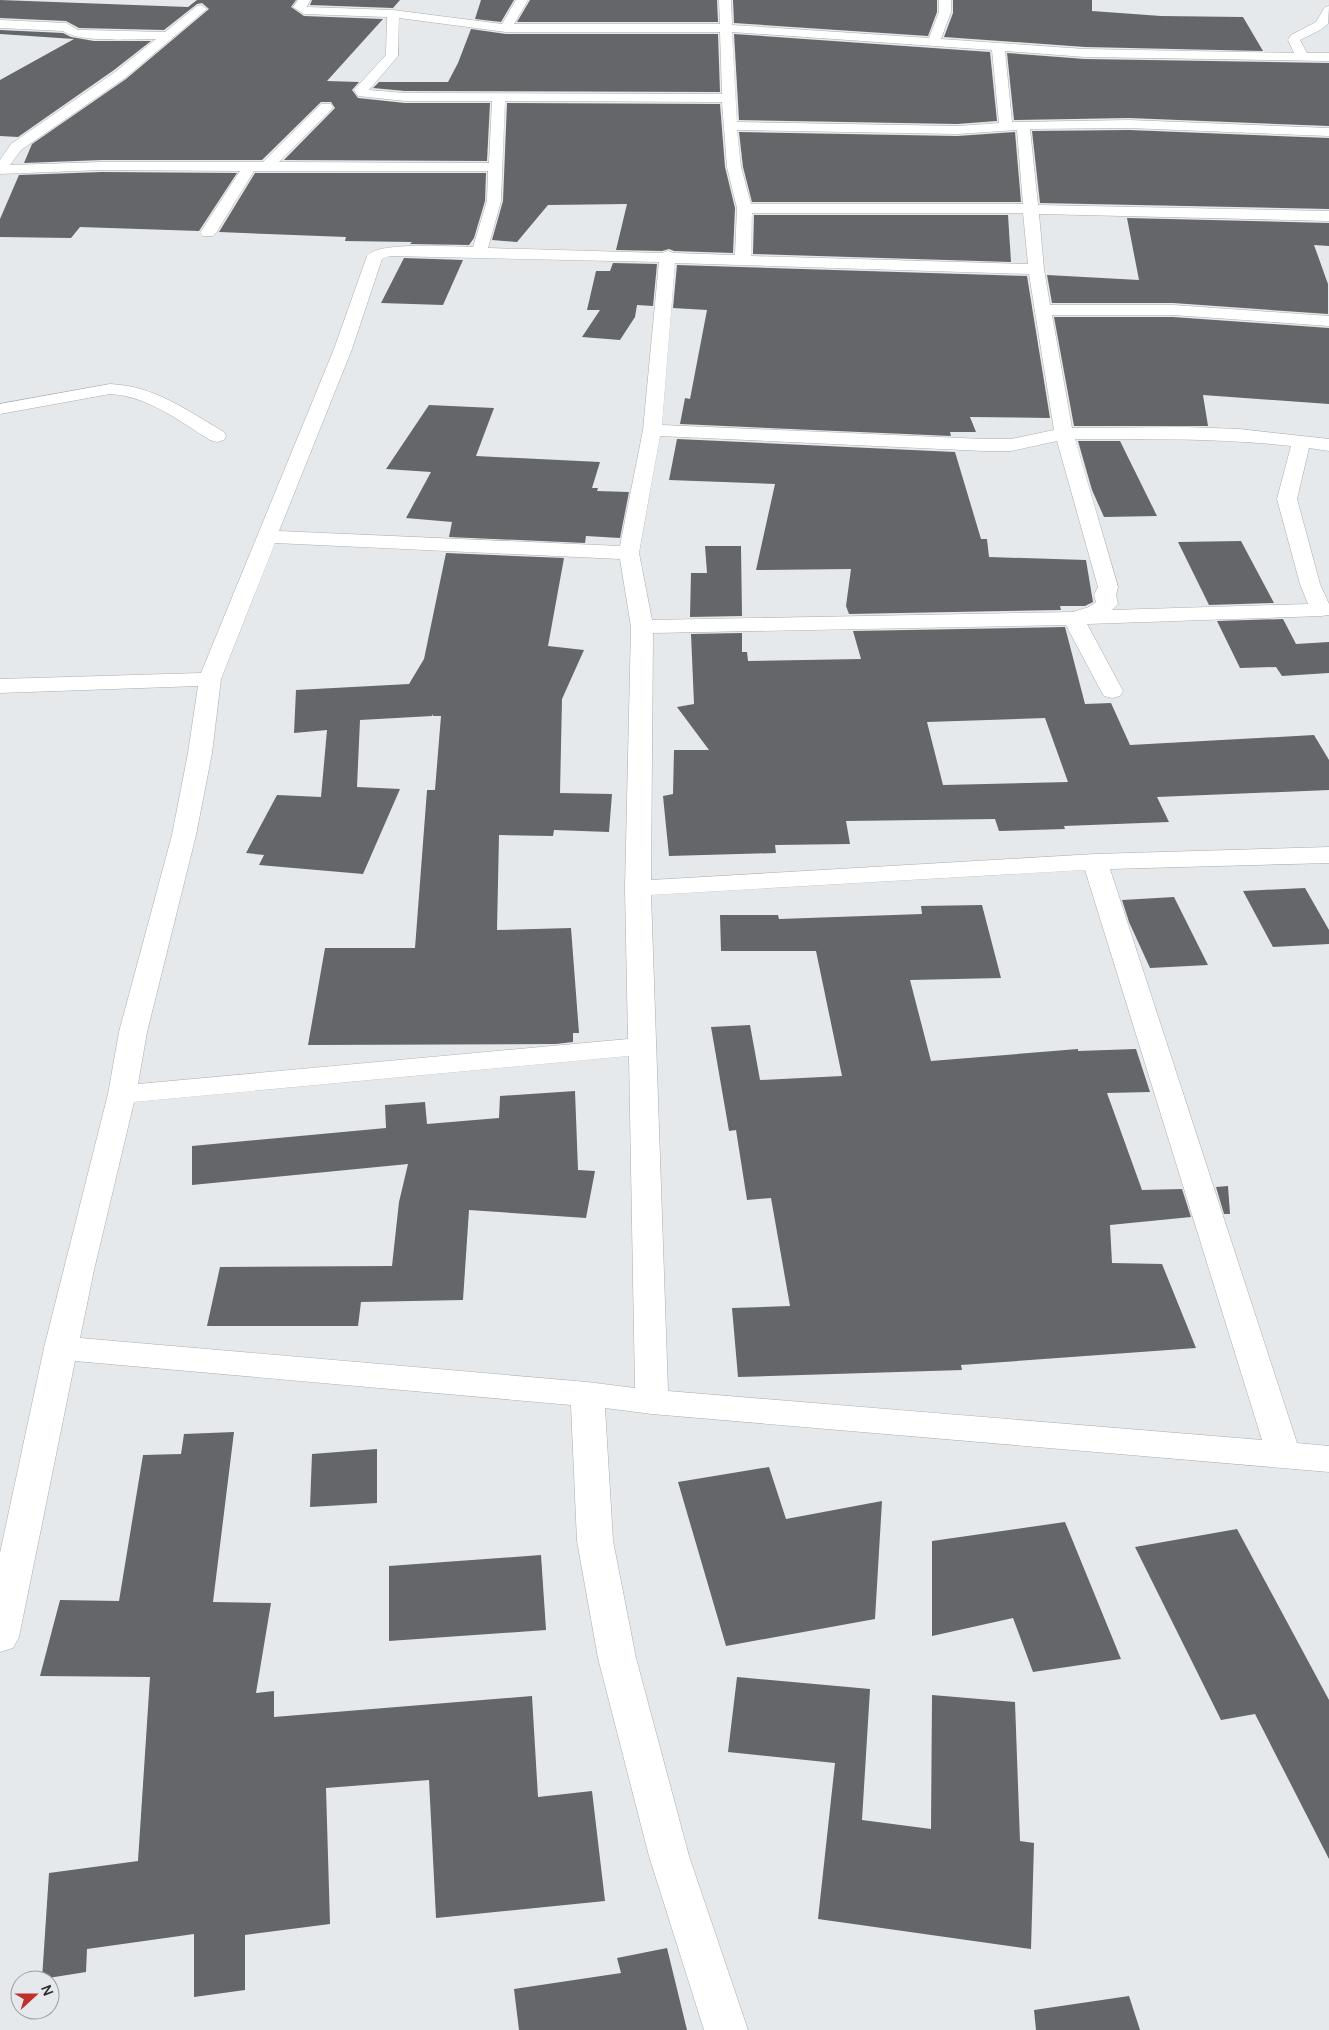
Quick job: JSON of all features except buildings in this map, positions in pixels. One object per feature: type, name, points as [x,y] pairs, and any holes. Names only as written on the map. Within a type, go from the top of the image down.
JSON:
[{"type":"street","points":[[304,0],[299,8],[304,10],[393,14],[506,28],[726,28],[1085,53],[1329,58]]},
{"type":"street","points":[[506,28],[522,0]]},
{"type":"street","points":[[725,0],[730,126],[734,166],[745,208],[743,259]]},
{"type":"street","points":[[934,42],[945,12],[945,0]]},
{"type":"street","points":[[1302,56],[1294,40],[1295,38],[1321,26],[1327,18],[1329,3]]},
{"type":"street","points":[[0,170],[16,147],[120,75],[165,36],[201,9]]},
{"type":"street","points":[[393,14],[392,56],[361,90],[363,93],[405,97],[729,98]]},
{"type":"street","points":[[0,24],[66,27],[76,33],[86,34],[165,36]]},
{"type":"street","points":[[998,46],[1015,126],[1029,209],[1036,269],[1064,434],[1108,587],[1105,595],[1107,604],[1097,612],[1072,618]]},
{"type":"street","points":[[479,252],[494,202],[494,167],[499,97]]},
{"type":"street","points":[[266,167],[326,107]]},
{"type":"street","points":[[730,126],[957,130],[1015,126],[1129,124],[1329,132]]},
{"type":"street","points":[[0,170],[102,166],[494,167]]},
{"type":"street","points":[[208,233],[248,167]]},
{"type":"street","points":[[745,208],[1029,209],[1329,216]]},
{"type":"street","points":[[0,1637],[60,1348],[122,1094],[133,1032],[184,834],[200,753],[210,679],[269,537],[343,349],[375,256],[388,252],[479,252],[668,256],[1036,269]]},
{"type":"street","points":[[652,1402],[638,888],[642,627],[629,553],[652,430],[668,256]]},
{"type":"street","points":[[1044,310],[1173,310],[1329,321]]},
{"type":"street","points":[[0,409],[110,390],[130,390],[150,397],[217,436]]},
{"type":"street","points":[[652,430],[984,446],[1019,444],[1064,434],[1185,433],[1239,435],[1302,444],[1329,445]]},
{"type":"street","points":[[642,627],[1325,613],[1310,584],[1287,499],[1302,444]]},
{"type":"street","points":[[269,537],[629,553]]},
{"type":"street","points":[[1072,618],[1112,691]]},
{"type":"street","points":[[0,686],[210,679]]},
{"type":"street","points":[[638,888],[1095,862],[1329,855]]},
{"type":"street","points":[[1095,862],[1283,1454]]},
{"type":"street","points":[[122,1094],[642,1046]]},
{"type":"street","points":[[60,1348],[587,1394],[652,1402],[1329,1459]]},
{"type":"street","points":[[587,1394],[595,1541],[617,1658],[669,1856],[726,2030]]}]
